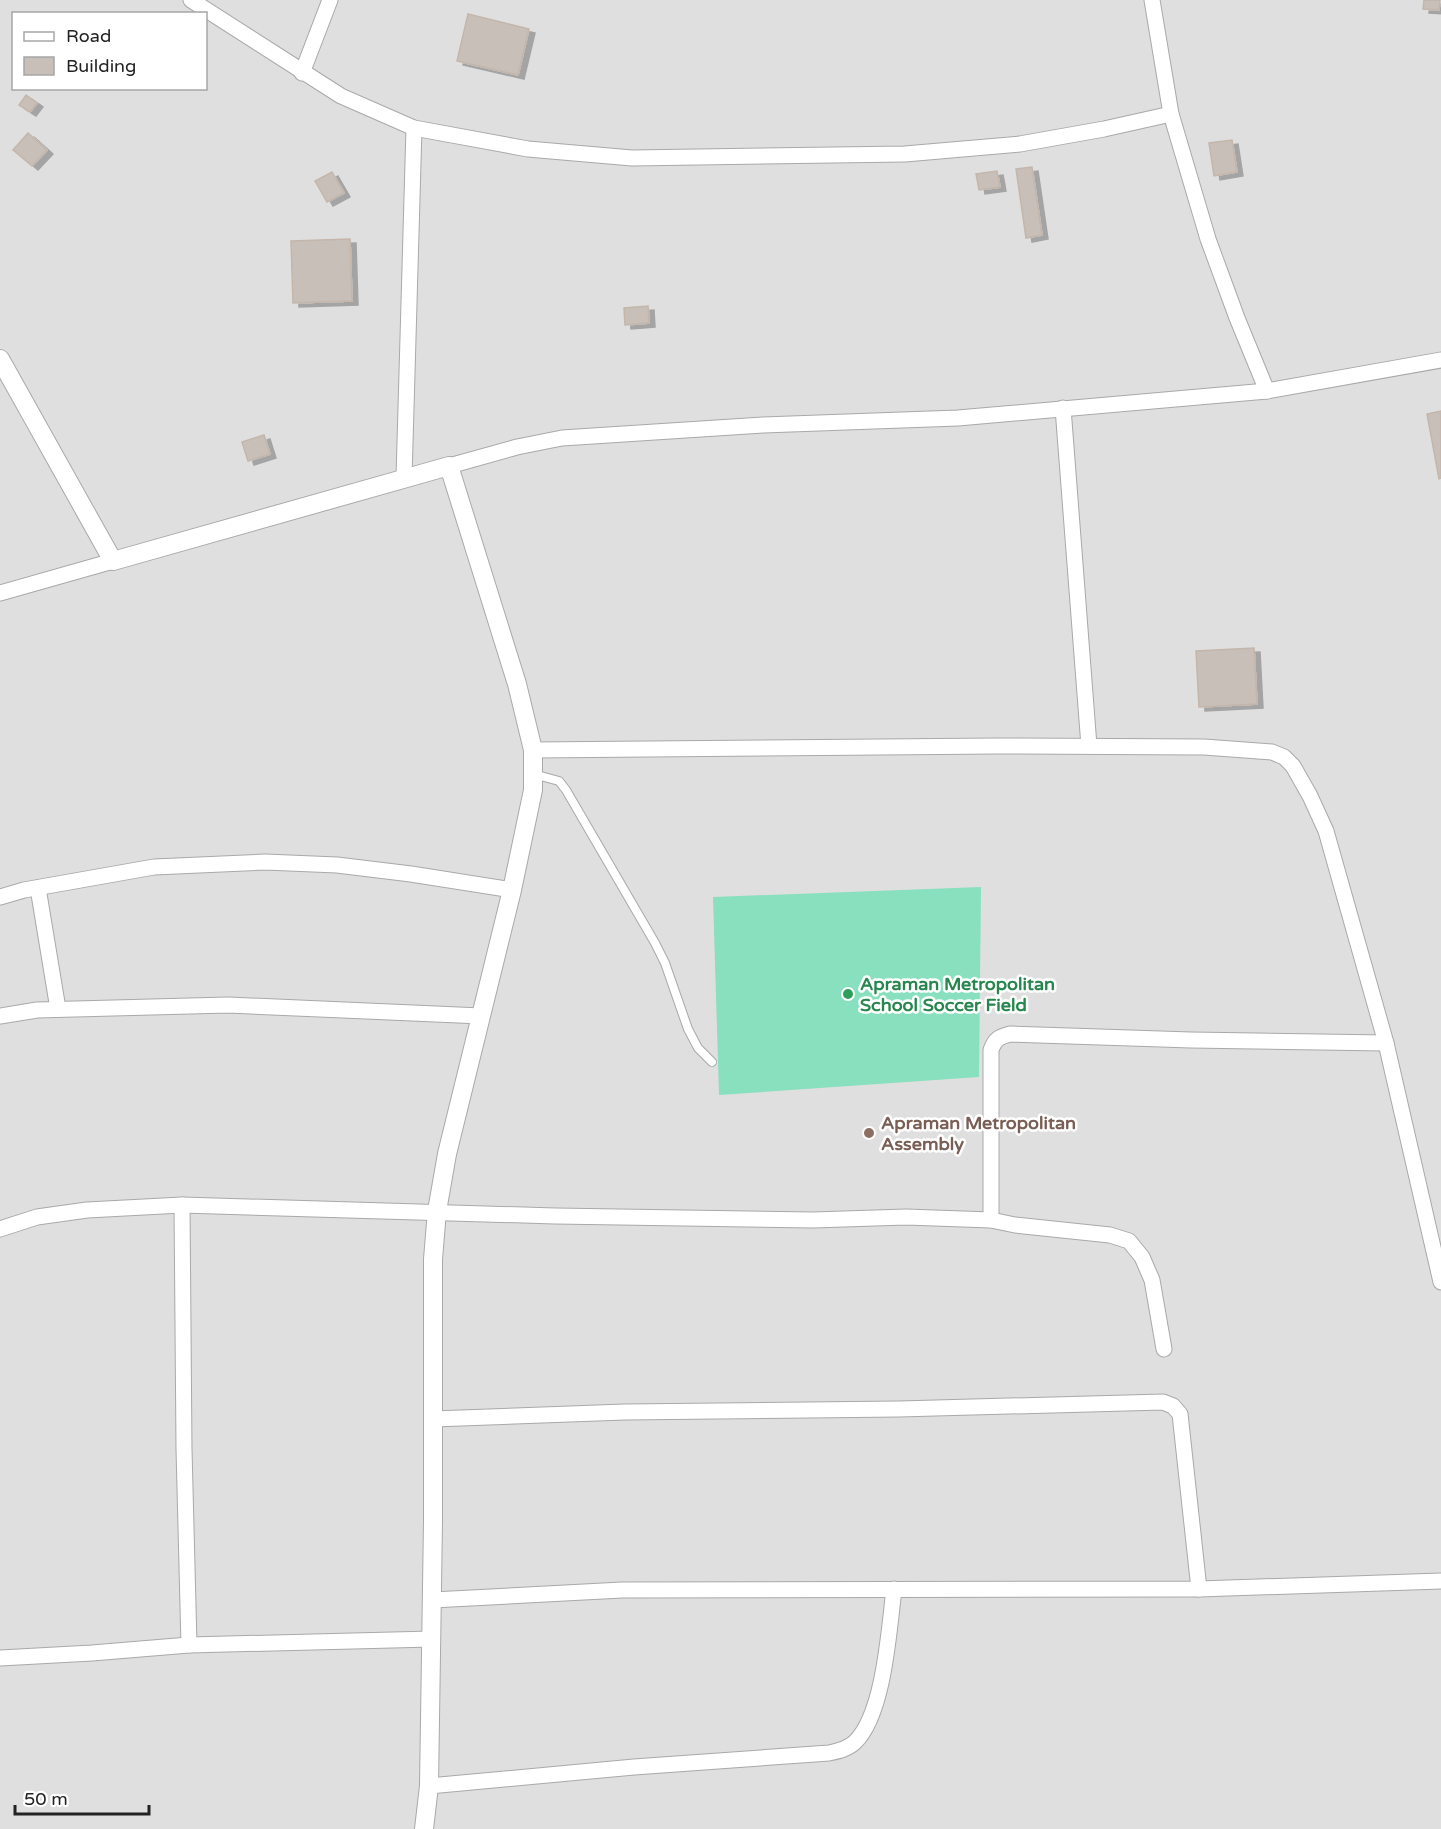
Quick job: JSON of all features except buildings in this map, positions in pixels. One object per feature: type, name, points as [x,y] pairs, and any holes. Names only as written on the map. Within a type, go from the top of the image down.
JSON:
[{"type":"street","points":[[191,0],[341,96],[414,128],[528,149],[632,158],[905,154],[1020,144],[1171,114]]},
{"type":"street","points":[[302,73],[330,0]]},
{"type":"street","points":[[1152,0],[1171,114],[1208,239],[1267,391]]},
{"type":"street","points":[[404,478],[414,128]]},
{"type":"street","points":[[0,359],[112,561]]},
{"type":"street","points":[[0,592],[517,447],[562,438],[763,425],[958,418],[1267,391],[1441,360]]},
{"type":"street","points":[[1063,408],[1089,746]]},
{"type":"street","points":[[424,1829],[429,1785],[432,1639],[433,1258],[437,1212],[447,1154],[513,891],[533,790],[533,750],[517,684],[449,466]]},
{"type":"street","points":[[533,750],[1204,747],[1272,752],[1284,757],[1293,766],[1310,795],[1326,831],[1386,1043],[1441,1282]]},
{"type":"street","points":[[0,897],[154,867],[265,862],[337,865],[411,874],[513,891]]},
{"type":"street","points":[[39,888],[57,1009]]},
{"type":"street","points":[[0,1016],[57,1009],[228,1005],[481,1016]]},
{"type":"street","points":[[991,1220],[991,1050],[999,1037],[1010,1034],[1386,1043]]},
{"type":"street","points":[[182,1205],[184,1449],[189,1645]]},
{"type":"street","points":[[0,1228],[37,1217],[87,1210],[182,1205],[555,1216],[813,1220],[906,1217],[991,1220],[1015,1225],[1110,1235],[1129,1241],[1142,1257],[1152,1280],[1164,1349]]},
{"type":"street","points":[[433,1419],[625,1412],[899,1409],[1163,1402],[1173,1406],[1180,1414],[1198,1588]]},
{"type":"street","points":[[432,1600],[622,1590],[1198,1588],[1441,1581]]},
{"type":"street","points":[[429,1785],[829,1753],[842,1750],[855,1743],[867,1725],[878,1696],[894,1590]]},
{"type":"street","points":[[0,1658],[189,1645],[432,1639]]},
{"type":"lane","points":[[533,774],[559,781],[566,790],[655,943],[665,963],[688,1029],[698,1048],[712,1062]]},
{"type":"shaded area","points":[[0,0],[1441,0],[1441,1829],[0,1829]]},
{"type":"green space","name":"Apraman Metropolitan School Soccer Field","points":[[981,887],[979,1077],[719,1095],[713,897]]},
{"type":"place","name":"Apraman Metropolitan School Soccer Field","points":[[848,994]]},
{"type":"place","name":"Apraman Metropolitan Assembly","points":[[869,1133]]}]
